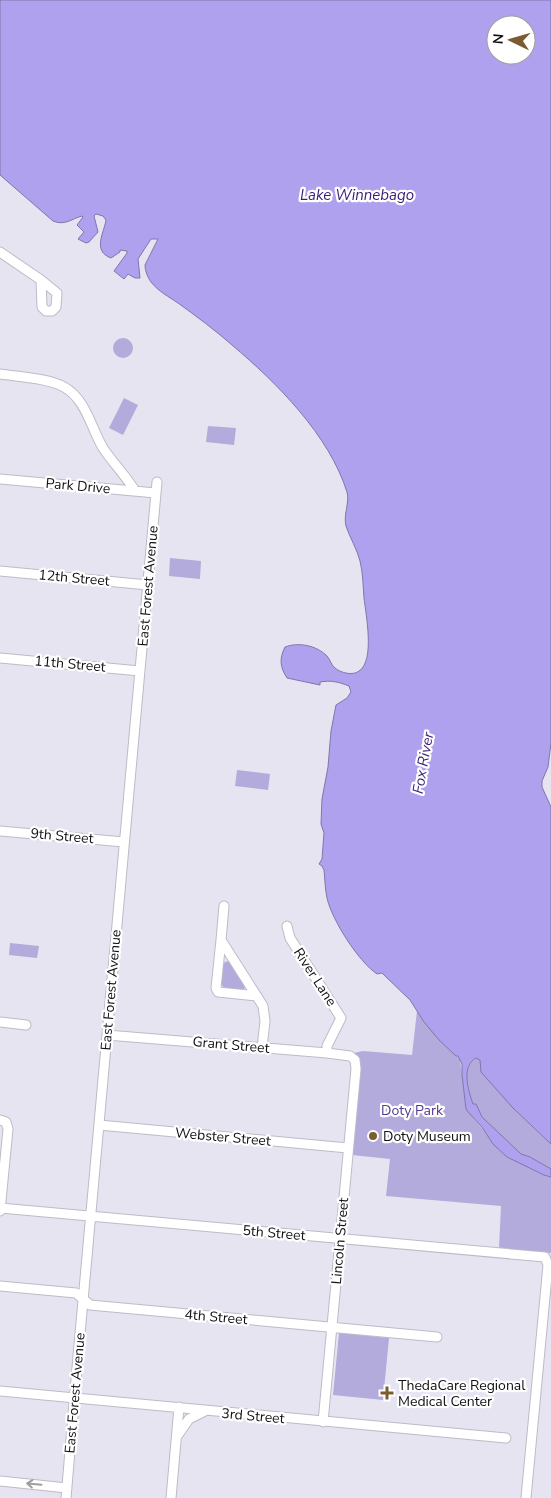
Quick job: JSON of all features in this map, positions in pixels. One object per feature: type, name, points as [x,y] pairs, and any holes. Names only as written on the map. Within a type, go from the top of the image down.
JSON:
[{"type":"street","points":[[0,252],[41,280]]},
{"type":"street","points":[[0,374],[54,383],[68,390],[86,412],[104,448],[135,491]]},
{"type":"street","name":"Park Drive","points":[[0,479],[156,493]]},
{"type":"street","name":"East Forest Avenue","points":[[66,1498],[157,482]]},
{"type":"street","name":"12th Street","points":[[0,571],[148,585]]},
{"type":"street","name":"11th Street","points":[[0,658],[140,671]]},
{"type":"street","name":"9th Street","points":[[0,831],[124,842]]},
{"type":"street","points":[[224,906],[216,988],[218,992],[257,996]]},
{"type":"street","name":"River Lane","points":[[287,926],[290,938],[341,1018],[327,1046],[326,1054]]},
{"type":"street","points":[[221,940],[263,1006],[265,1015],[262,1048]]},
{"type":"street","points":[[0,1022],[26,1025]]},
{"type":"street","name":"Grant Street","points":[[107,1035],[350,1056],[355,1060]]},
{"type":"street","name":"Lincoln Street","points":[[323,1422],[356,1069],[355,1060]]},
{"type":"street","points":[[0,1209],[8,1130],[3,1121]]},
{"type":"street","name":"Webster Street","points":[[99,1125],[348,1148]]},
{"type":"street","name":"5th Street","points":[[0,1209],[340,1238],[512,1254],[546,1259],[548,1265],[526,1498]]},
{"type":"street","name":"4th Street","points":[[0,1286],[76,1293],[90,1305],[437,1337]]},
{"type":"street","name":"3rd Street","points":[[0,1391],[506,1438]]},
{"type":"street","points":[[170,1498],[179,1407]]},
{"type":"street","points":[[176,1442],[187,1421],[205,1411]]},
{"type":"street","points":[[0,1481],[67,1488]]},
{"type":"green space","points":[[123,338],[130,341],[133,348],[130,355],[123,358],[116,355],[113,348],[116,341]]},
{"type":"green space","points":[[124,398],[138,405],[123,435],[109,428]]},
{"type":"green space","points":[[208,426],[236,428],[234,445],[206,442]]},
{"type":"green space","points":[[170,558],[201,561],[200,579],[169,576]]},
{"type":"green space","points":[[237,770],[270,774],[268,790],[235,786]]},
{"type":"green space","points":[[10,943],[39,946],[37,958],[9,955]]},
{"type":"green space","points":[[228,961],[246,986],[243,990],[225,989],[221,984],[223,963]]},
{"type":"green space","name":"Doty Park","points":[[417,1011],[439,1040],[460,1059],[466,1109],[469,1113],[507,1157],[551,1177],[551,1253],[499,1248],[501,1206],[386,1196],[390,1159],[352,1155],[361,1070],[360,1061],[354,1053],[363,1051],[412,1055]]},
{"type":"green space","name":"Doty Park","points":[[476,1058],[480,1060],[485,1071],[501,1094],[551,1144],[551,1169],[530,1157],[521,1155],[482,1117],[476,1104],[473,1104],[469,1092],[467,1073],[471,1062]]},
{"type":"green space","points":[[339,1333],[389,1338],[383,1400],[333,1395]]},
{"type":"water","name":"Lake Winnebago","points":[[0,0],[551,0],[551,743],[548,767],[542,781],[542,787],[551,807],[551,1144],[513,1108],[481,1072],[480,1060],[476,1058],[471,1062],[468,1067],[467,1079],[473,1104],[476,1104],[482,1117],[521,1154],[551,1169],[551,1177],[507,1157],[493,1144],[482,1127],[466,1109],[462,1064],[458,1056],[439,1040],[424,1022],[410,1000],[382,973],[377,974],[362,960],[340,928],[327,898],[324,870],[319,864],[322,859],[324,833],[321,824],[322,799],[336,705],[347,698],[351,692],[349,686],[338,682],[324,681],[320,682],[320,685],[287,678],[281,663],[285,647],[296,645],[318,649],[327,656],[335,668],[347,673],[359,671],[364,666],[367,658],[368,626],[361,566],[346,526],[347,492],[339,471],[315,430],[283,393],[219,334],[160,291],[151,282],[145,265],[158,239],[151,239],[138,259],[140,278],[135,278],[128,274],[124,279],[114,271],[127,251],[120,250],[111,258],[102,251],[101,241],[106,220],[103,216],[96,214],[94,216],[98,232],[86,243],[78,239],[84,232],[77,225],[82,216],[65,222],[53,221],[0,175]]},
{"type":"place","name":"Doty Museum","points":[[373,1136]]},
{"type":"place","name":"ThedaCare Regional Medical Center","points":[[387,1393]]},
{"type":"water label","name":"Fox River","points":[[423,763]]}]
